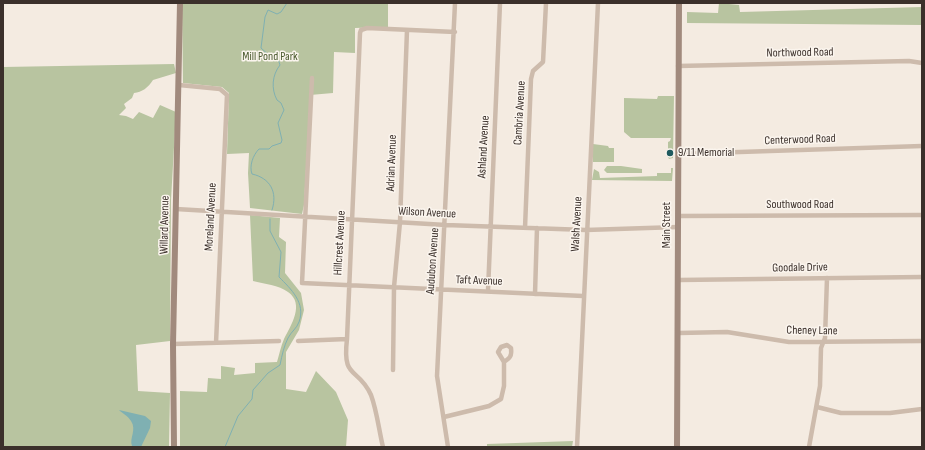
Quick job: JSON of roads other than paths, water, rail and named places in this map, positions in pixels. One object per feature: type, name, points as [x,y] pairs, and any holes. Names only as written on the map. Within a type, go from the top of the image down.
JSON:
[{"type":"main road","name":"Willard Avenue","points":[[174,447],[173,344],[180,3]]},
{"type":"main road","name":"Main Street","points":[[677,447],[679,334],[679,3]]},
{"type":"street","name":"Audubon Avenue","points":[[448,447],[437,376],[440,290],[446,225],[455,3]]},
{"type":"street","name":"Ashland Avenue","points":[[488,291],[500,3]]},
{"type":"street","name":"Cambria Avenue","points":[[526,228],[531,79],[533,71],[543,62],[546,3]]},
{"type":"street","name":"Walsh Avenue","points":[[577,447],[586,230],[598,3]]},
{"type":"street","name":"Hillcrest Avenue","points":[[383,447],[371,396],[364,383],[347,368],[345,357],[361,30],[367,28],[407,30]]},
{"type":"street","points":[[407,30],[455,32]]},
{"type":"street","name":"Adrian Avenue","points":[[393,370],[394,287],[400,222],[407,30]]},
{"type":"street","name":"Northwood Road","points":[[678,66],[901,61],[922,63]]},
{"type":"street","points":[[305,216],[312,78]]},
{"type":"street","name":"Moreland Avenue","points":[[179,85],[220,89],[225,92],[227,99],[216,343]]},
{"type":"street","name":"Centerwood Road","points":[[679,154],[922,146]]},
{"type":"street","name":"Wilson Avenue","points":[[176,209],[446,225],[526,228],[586,230],[678,227]]},
{"type":"street","name":"Southwood Road","points":[[678,216],[922,215]]},
{"type":"street","name":"Taft Avenue","points":[[305,216],[302,283],[583,296]]},
{"type":"street","points":[[535,294],[537,228]]},
{"type":"street","name":"Goodale Drive","points":[[679,280],[922,277]]},
{"type":"street","points":[[809,447],[820,386],[821,348],[825,338],[827,278]]},
{"type":"street","name":"Cheney Lane","points":[[679,334],[727,332],[789,342],[922,341]]},
{"type":"street","points":[[298,341],[347,339]]},
{"type":"street","points":[[173,344],[279,341]]},
{"type":"street","points":[[444,417],[489,406],[501,398],[504,386],[504,362]]},
{"type":"street","points":[[817,406],[841,413],[890,413],[922,409]]},
{"type":"water","points":[[119,410],[145,416],[151,421],[150,428],[141,447],[132,446],[131,440],[133,424]]},
{"type":"waterway","points":[[272,210],[274,197],[271,187],[264,179],[252,174],[251,164],[253,157],[259,149],[269,149],[272,146],[281,143],[282,140],[278,123],[284,110],[281,103],[275,96],[273,87],[275,73],[280,65],[278,59],[272,58],[261,48],[265,17],[268,10],[277,14],[281,12],[287,3]]},
{"type":"waterway","points":[[225,447],[238,416],[252,399],[253,390],[268,373],[280,365],[283,351],[289,336],[298,324],[301,315],[301,309],[296,297],[279,277],[281,252],[270,231],[270,219]]},
{"type":"place","name":"9/11 Memorial","points":[[670,153]]},
{"type":"park label","name":"Mill Pond Park","points":[[270,57]]}]
